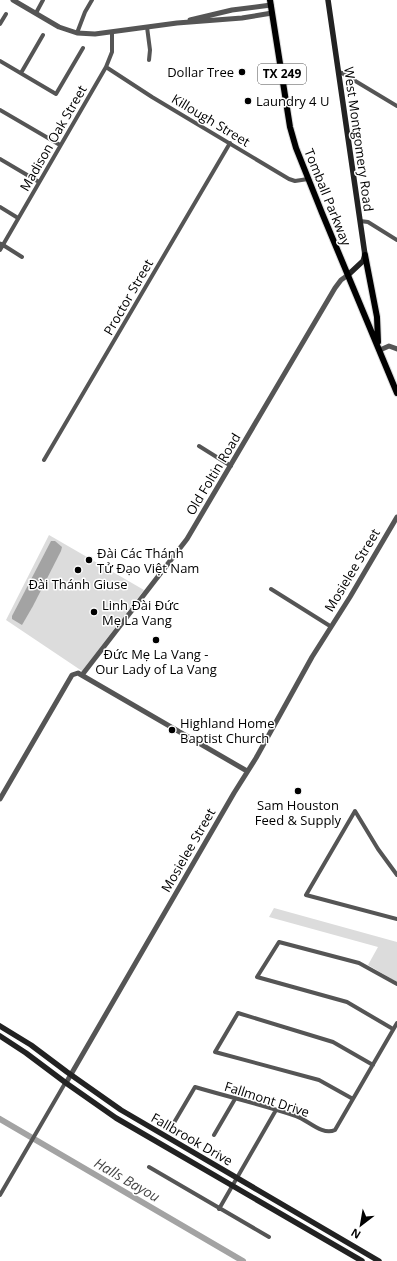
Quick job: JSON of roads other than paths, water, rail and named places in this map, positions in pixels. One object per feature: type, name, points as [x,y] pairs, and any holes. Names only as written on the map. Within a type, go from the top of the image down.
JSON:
[{"type":"main road","name":"West Montgomery Road","points":[[328,0],[365,255]]},
{"type":"main road","name":"Tomball Parkway","points":[[271,2],[290,127],[296,148],[397,393]]},
{"type":"main road","points":[[348,275],[363,261],[365,255]]},
{"type":"main road","points":[[365,255],[377,317],[379,349]]},
{"type":"main road","name":"Fallbrook Drive","points":[[0,1026],[31,1045],[121,1110],[379,1261]]},
{"type":"main road","name":"Fallbrook Drive","points":[[0,1036],[26,1052],[66,1083],[116,1118],[362,1261]]},
{"type":"main road","points":[[328,1241],[333,1234]]},
{"type":"street","points":[[13,0],[59,27],[77,33],[95,34],[177,23],[222,20],[272,13]]},
{"type":"street","points":[[36,13],[44,0]]},
{"type":"street","points":[[77,33],[85,12],[92,0]]},
{"type":"street","points":[[177,23],[271,2]]},
{"type":"street","points":[[221,13],[222,20]]},
{"type":"street","points":[[0,24],[6,14]]},
{"type":"street","points":[[147,27],[150,50],[149,60]]},
{"type":"street","name":"Madison Oak Street","points":[[1,246],[106,67],[112,52],[112,32]]},
{"type":"street","points":[[21,73],[43,35]]},
{"type":"street","points":[[0,61],[56,94],[83,48]]},
{"type":"street","name":"Killough Street","points":[[106,67],[289,179],[295,181],[308,179]]},
{"type":"street","points":[[338,72],[397,106]]},
{"type":"street","points":[[0,110],[60,145]]},
{"type":"street","name":"Proctor Street","points":[[44,460],[230,143]]},
{"type":"street","points":[[0,159],[39,182]]},
{"type":"street","points":[[0,206],[18,218]]},
{"type":"street","points":[[360,221],[368,222],[397,240]]},
{"type":"street","points":[[1,246],[22,257]]},
{"type":"street","name":"Old Foltin Road","points":[[82,675],[187,539],[335,288],[341,280],[348,275]]},
{"type":"street","points":[[379,349],[389,346],[397,349]]},
{"type":"street","points":[[198,446],[231,466]]},
{"type":"street","name":"Mosielee Street","points":[[0,1195],[53,1103],[71,1075],[330,626],[350,597],[397,517]]},
{"type":"street","points":[[271,589],[330,626]]},
{"type":"street","points":[[0,799],[72,675],[78,673],[247,771]]},
{"type":"street","points":[[397,875],[378,849],[354,811],[306,895],[397,919]]},
{"type":"street","points":[[393,1029],[347,1002],[257,977],[279,942],[359,963],[397,984]]},
{"type":"street","points":[[373,1065],[333,1042],[238,1013],[215,1052],[319,1080],[353,1099],[373,1065],[393,1029],[397,1023]]},
{"type":"street","name":"Fallmont Drive","points":[[172,1126],[195,1087],[298,1116],[325,1131],[331,1132],[335,1130],[339,1124],[353,1099]]},
{"type":"street","points":[[214,1135],[235,1099]]},
{"type":"street","points":[[219,1209],[276,1110]]},
{"type":"street","points":[[148,1167],[268,1237]]},
{"type":"waterway","name":"Halls Bayou","points":[[0,1119],[243,1261]]},
{"type":"place","name":"Dollar Tree","points":[[242,72]]},
{"type":"place","name":"Laundry 4 U","points":[[248,101]]},
{"type":"place","name":"Đài Các Thánh Tử Đạo Việt Nam","points":[[89,560]]},
{"type":"place","name":"Đài Thánh Giuse","points":[[78,570]]},
{"type":"place","name":"Linh Đài Đức Mẹ La Vang","points":[[94,612]]},
{"type":"place","name":"Đức Mẹ La Vang - Our Lady of La Vang","points":[[156,640]]},
{"type":"place","name":"Highland Home Baptist Church","points":[[172,730]]},
{"type":"place","name":"Sam Houston Feed & Supply","points":[[298,791]]}]
